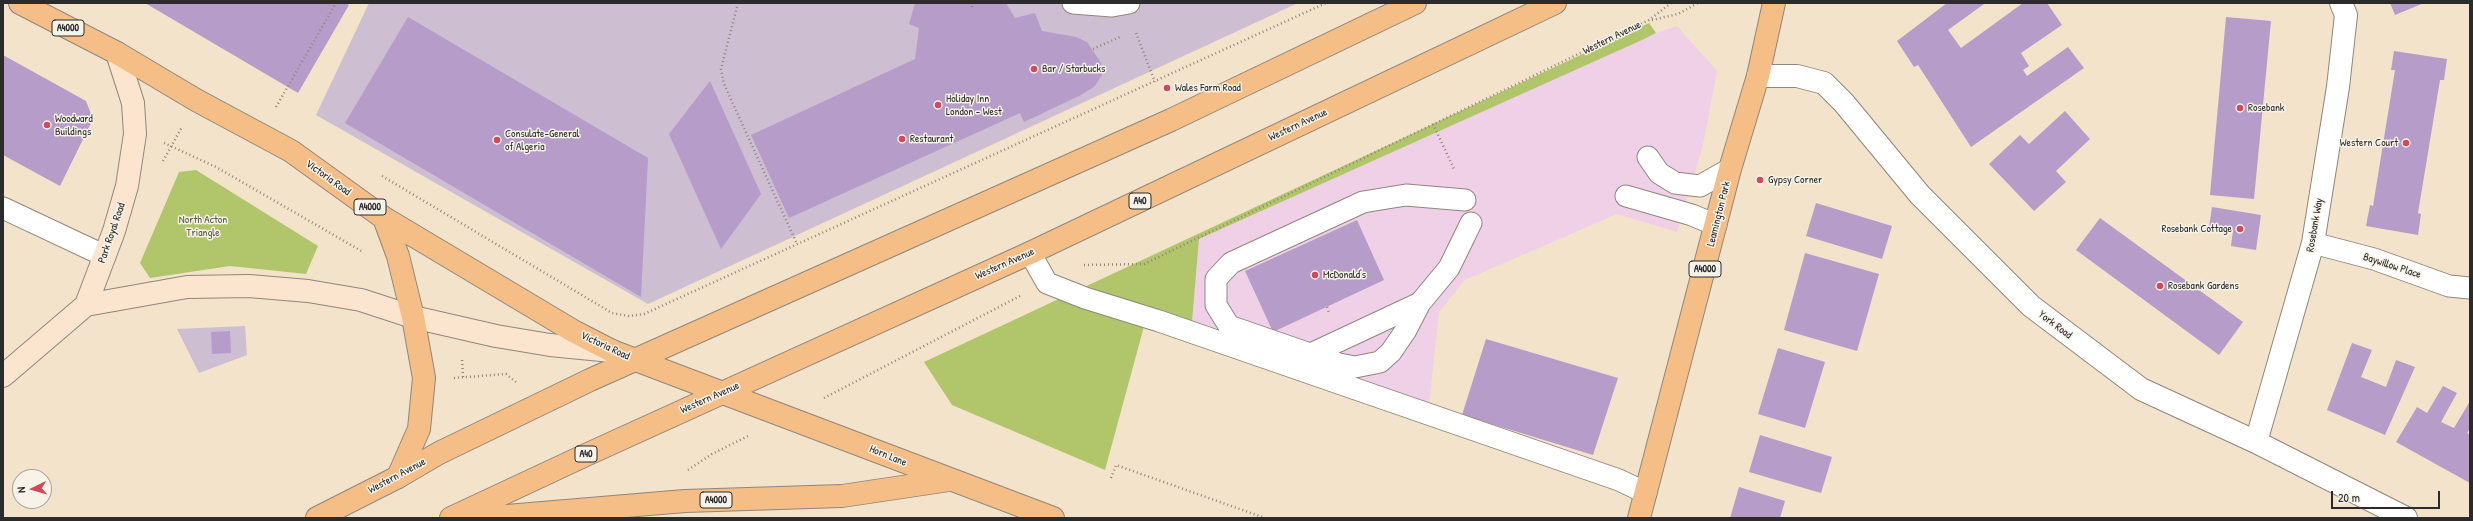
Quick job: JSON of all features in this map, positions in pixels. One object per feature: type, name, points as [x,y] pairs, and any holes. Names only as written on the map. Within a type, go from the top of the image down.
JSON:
[{"type":"main road","name":"Victoria Road","points":[[20,3],[117,53],[196,100],[291,151],[384,218],[575,332],[612,351],[722,394]]},
{"type":"main road","name":"Western Avenue","points":[[316,518],[398,477],[439,453],[634,360],[1171,120],[1415,3]]},
{"type":"main road","name":"Western Avenue","points":[[452,518],[1030,253],[1555,3]]},
{"type":"main road","name":"A4000","points":[[1772,12],[1787,3]]},
{"type":"main road","name":"Leamington Park","points":[[1639,518],[1730,169],[1758,76],[1772,12]]},
{"type":"main road","name":"Park Royal Road","points":[[3,376],[86,305],[105,256],[127,186],[135,134],[133,103],[117,53]]},
{"type":"main road","name":"A4000","points":[[384,218],[396,249],[413,317],[424,378],[423,402],[419,428],[398,477]]},
{"type":"main road","points":[[86,305],[187,287],[249,286],[308,291],[361,300],[413,317],[496,336],[550,345],[612,351]]},
{"type":"main road","name":"Horn Lane","points":[[722,394],[1053,518]]},
{"type":"main road","name":"A4000","points":[[482,518],[686,501],[842,496],[949,480]]},
{"type":"street","name":"Rosebank Way","points":[[2256,442],[2313,243],[2338,87],[2344,9]]},
{"type":"street","name":"York Road","points":[[1758,76],[1797,76],[1824,83],[1844,103],[1920,195],[2031,306],[2141,389],[2256,442],[2406,518]]},
{"type":"lane","points":[[1073,3],[1112,6],[1129,3]]},
{"type":"lane","points":[[1648,157],[1659,173],[1675,183],[1700,186],[1730,169]]},
{"type":"lane","points":[[1458,200],[1406,195],[1363,202],[1231,262],[1216,279],[1216,305],[1229,326],[1355,368],[1380,362],[1391,352],[1406,330],[1420,303],[1451,264],[1471,222]]},
{"type":"lane","points":[[1626,196],[1692,215],[1716,225]]},
{"type":"lane","points":[[3,208],[105,256]]},
{"type":"lane","name":"Baywillow Place","points":[[2313,243],[2374,259],[2449,286],[2470,288]]},
{"type":"lane","points":[[1030,253],[1047,283],[1085,298],[1159,321],[1619,480],[1646,493]]},
{"type":"lane","points":[[1311,354],[1420,303]]},
{"type":"path","points":[[273,111],[336,3]]},
{"type":"path","points":[[738,3],[721,69],[724,84],[797,244]]},
{"type":"path","points":[[375,172],[612,313],[629,316],[658,309],[797,244],[1326,3]]},
{"type":"path","name":"Western Avenue","points":[[834,393],[851,382],[1085,264],[1144,264],[1649,20],[1671,3]]},
{"type":"path","points":[[1649,20],[1678,14],[1698,3]]},
{"type":"path","points":[[1093,49],[1135,30],[1155,82]]},
{"type":"path","points":[[1433,124],[1458,178],[1458,200]]},
{"type":"path","points":[[172,146],[288,207],[367,254]]},
{"type":"path","points":[[1326,307],[1330,314],[1337,310]]},
{"type":"path","points":[[462,355],[463,377]]},
{"type":"path","points":[[448,378],[506,374],[521,385]]},
{"type":"path","points":[[684,472],[712,454]]},
{"type":"path","points":[[1111,478],[1116,465],[1265,518]]},
{"type":"shaded area","points":[[369,3],[1298,3],[648,304],[316,115]]},
{"type":"shaded area","points":[[1677,26],[1717,71],[1703,145],[1677,232],[1617,214],[1465,280],[1439,312],[1429,405],[1192,322],[1199,239],[1656,33]]},
{"type":"shaded area","points":[[245,326],[247,355],[199,373],[177,329]]},
{"type":"green space","points":[[1649,23],[1656,33],[1642,40],[1199,239],[1192,322],[1146,319],[1105,470],[952,405],[924,362]]},
{"type":"green space","name":"North Acton Triangle","points":[[196,170],[318,246],[306,274],[230,266],[150,278],[140,263],[179,172]]},
{"type":"building","points":[[145,3],[346,3],[349,5],[298,93]]},
{"type":"building","name":"Holiday Inn London - West","points":[[915,3],[1006,3],[1015,18],[1035,13],[1042,31],[1076,37],[1087,42],[1101,63],[1102,75],[1094,87],[1079,96],[1024,122],[1020,113],[789,218],[751,135],[915,59],[919,28],[909,24]]},
{"type":"building","points":[[1947,3],[1984,4],[1948,30],[1961,48],[2023,3],[2047,3],[2062,25],[2021,53],[2029,66],[2023,70],[2027,76],[2068,47],[2084,68],[1971,147],[1918,65],[1914,67],[1897,41]]},
{"type":"building","points":[[2390,3],[2424,3],[2395,15]]},
{"type":"building","name":"Consulate-General of Algeria","points":[[408,17],[648,158],[641,297],[345,123]]},
{"type":"building","name":"Rosebank","points":[[2226,17],[2271,21],[2254,199],[2210,195]]},
{"type":"building","name":"Western Court","points":[[2394,51],[2447,59],[2444,80],[2440,80],[2418,213],[2421,214],[2418,235],[2366,226],[2370,205],[2373,206],[2395,70],[2391,70]]},
{"type":"building","name":"Woodward Buildings","points":[[3,55],[86,101],[93,119],[60,186],[3,155]]},
{"type":"building","points":[[710,81],[761,194],[721,249],[669,134]]},
{"type":"building","points":[[2065,111],[2090,139],[2056,171],[2066,182],[2034,211],[1989,164],[2020,135],[2029,144]]},
{"type":"building","points":[[1816,203],[1892,226],[1882,259],[1806,236]]},
{"type":"building","name":"Rosebank Cottage","points":[[2212,207],[2261,215],[2256,250],[2231,246],[2233,231],[2209,227]]},
{"type":"building","name":"Rosebank Gardens","points":[[2100,218],[2243,322],[2219,355],[2076,250]]},
{"type":"building","name":"McDonald's","points":[[1357,220],[1384,280],[1273,332],[1245,271]]},
{"type":"building","points":[[1805,253],[1879,274],[1857,351],[1784,330]]},
{"type":"building","points":[[230,331],[231,353],[212,354],[211,332]]},
{"type":"building","points":[[1486,339],[1618,378],[1593,455],[1462,415]]},
{"type":"building","points":[[2352,343],[2372,350],[2361,377],[2386,387],[2396,360],[2415,367],[2385,435],[2327,410]]},
{"type":"building","points":[[1778,348],[1825,362],[1805,428],[1758,414]]},
{"type":"building","points":[[2443,386],[2457,393],[2441,422],[2454,428],[2470,401],[2470,429],[2467,433],[2470,435],[2470,483],[2396,442],[2417,407],[2427,413]]},
{"type":"building","points":[[1760,435],[1832,457],[1821,493],[1749,472]]},
{"type":"building","points":[[1739,487],[1785,501],[1780,518],[1730,518]]},
{"type":"place","name":"Bar / Starbucks","points":[[1034,69]]},
{"type":"place","name":"Wales Farm Road","points":[[1167,88]]},
{"type":"place","name":"Holiday Inn London - West","points":[[938,105]]},
{"type":"place","name":"Rosebank","points":[[2240,108]]},
{"type":"place","name":"Woodward Buildings","points":[[47,125]]},
{"type":"place","name":"Restaurant","points":[[902,139]]},
{"type":"place","name":"Consulate-General of Algeria","points":[[497,140]]},
{"type":"place","name":"Western Court","points":[[2406,143]]},
{"type":"place","name":"Gypsy Corner","points":[[1760,180]]},
{"type":"place","name":"Rosebank Cottage","points":[[2240,229]]},
{"type":"place","name":"McDonald's","points":[[1315,275]]},
{"type":"place","name":"Rosebank Gardens","points":[[2160,286]]}]
